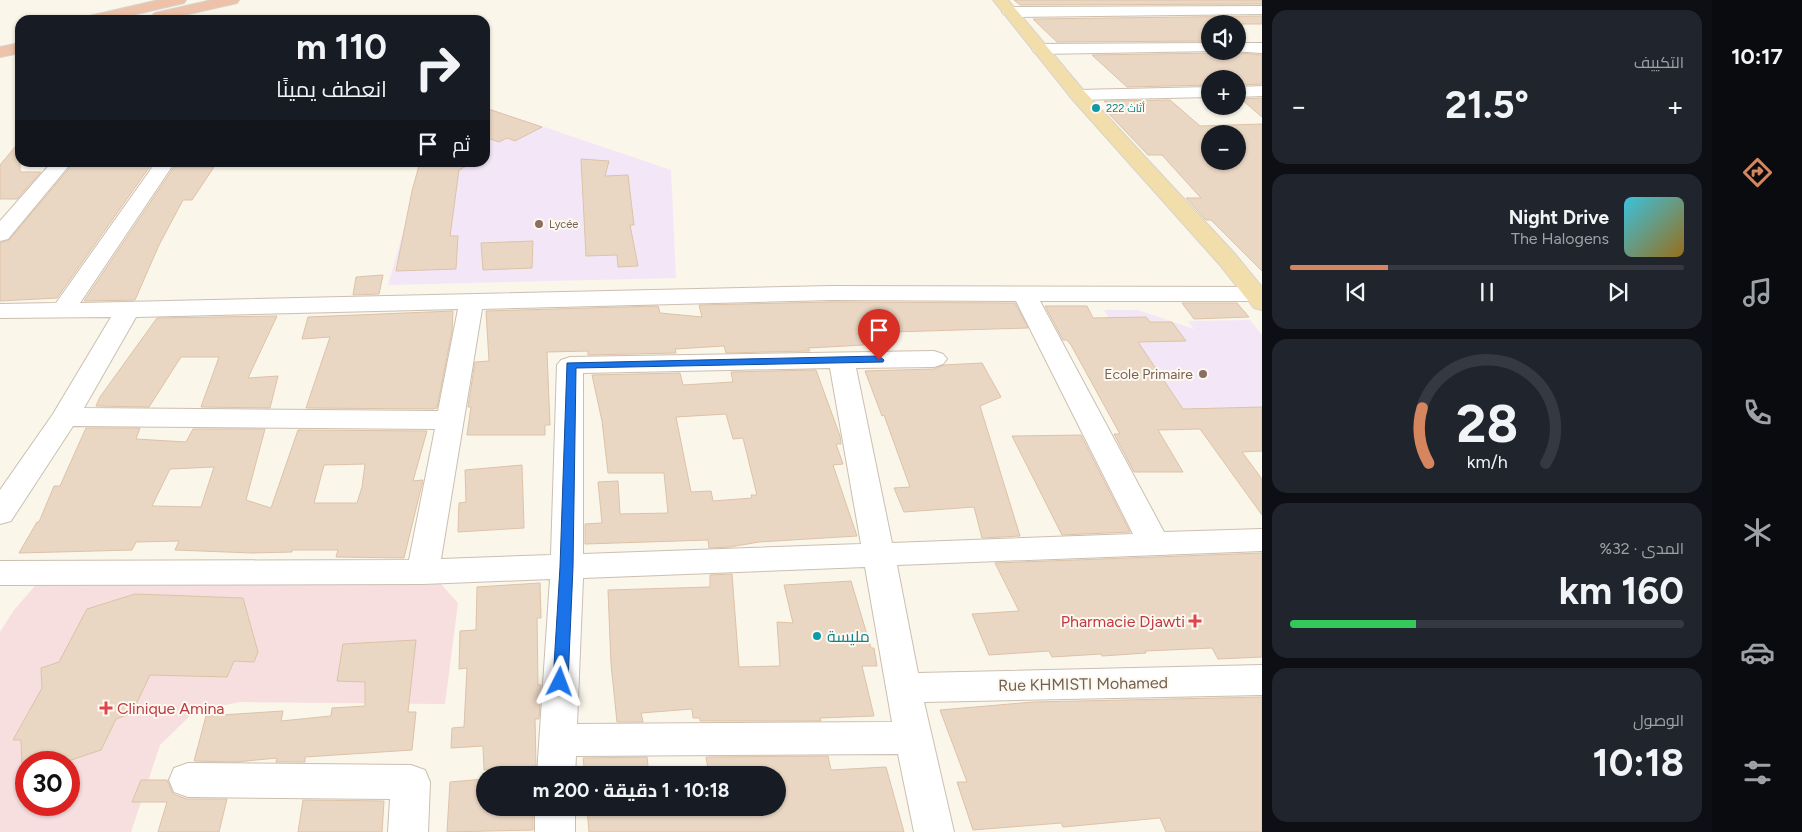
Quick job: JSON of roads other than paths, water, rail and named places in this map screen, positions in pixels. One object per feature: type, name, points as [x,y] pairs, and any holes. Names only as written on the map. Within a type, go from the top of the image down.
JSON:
[{"type":"highway","points":[[112,15],[179,0]]},
{"type":"highway","points":[[166,15],[232,0]]},
{"type":"highway","points":[[0,52],[11,40]]},
{"type":"main road","points":[[1005,6],[1078,95],[1260,297]]},
{"type":"street","points":[[1005,6],[1262,10]]},
{"type":"street","points":[[1040,49],[1201,48]]},
{"type":"street","points":[[1246,48],[1262,48]]},
{"type":"street","points":[[1078,95],[1201,92]]},
{"type":"street","points":[[1246,92],[1262,92]]},
{"type":"street","points":[[0,234],[59,167]]},
{"type":"street","points":[[63,310],[163,167]]},
{"type":"street","points":[[0,311],[128,310],[831,293],[1024,293],[1260,297]]},
{"type":"street","points":[[1024,293],[1154,544]]},
{"type":"street","points":[[423,572],[470,302]]},
{"type":"street","points":[[0,513],[65,417],[128,310]]},
{"type":"street","points":[[913,738],[556,757],[567,567],[570,365],[934,359]]},
{"type":"street","points":[[842,360],[877,556],[913,738],[934,832]]},
{"type":"street","points":[[65,417],[450,420]]},
{"type":"street","points":[[0,574],[423,572],[1262,540]]},
{"type":"street","name":"Rue KHMISTI Mohamed","points":[[903,688],[1262,680]]},
{"type":"street","points":[[188,780],[411,782],[408,832]]},
{"type":"street","points":[[555,816],[555,832]]},
{"type":"place","name":"أثاث 222","points":[[1096,108]]},
{"type":"place","name":"Lycée","points":[[539,224]]},
{"type":"place","name":"Ecole Primaire","points":[[1203,374]]},
{"type":"place","name":"Pharmacie Djawti","points":[[1195,621]]},
{"type":"place","name":"مليسة","points":[[817,636]]},
{"type":"place","name":"Clinique Amina","points":[[106,708]]}]
